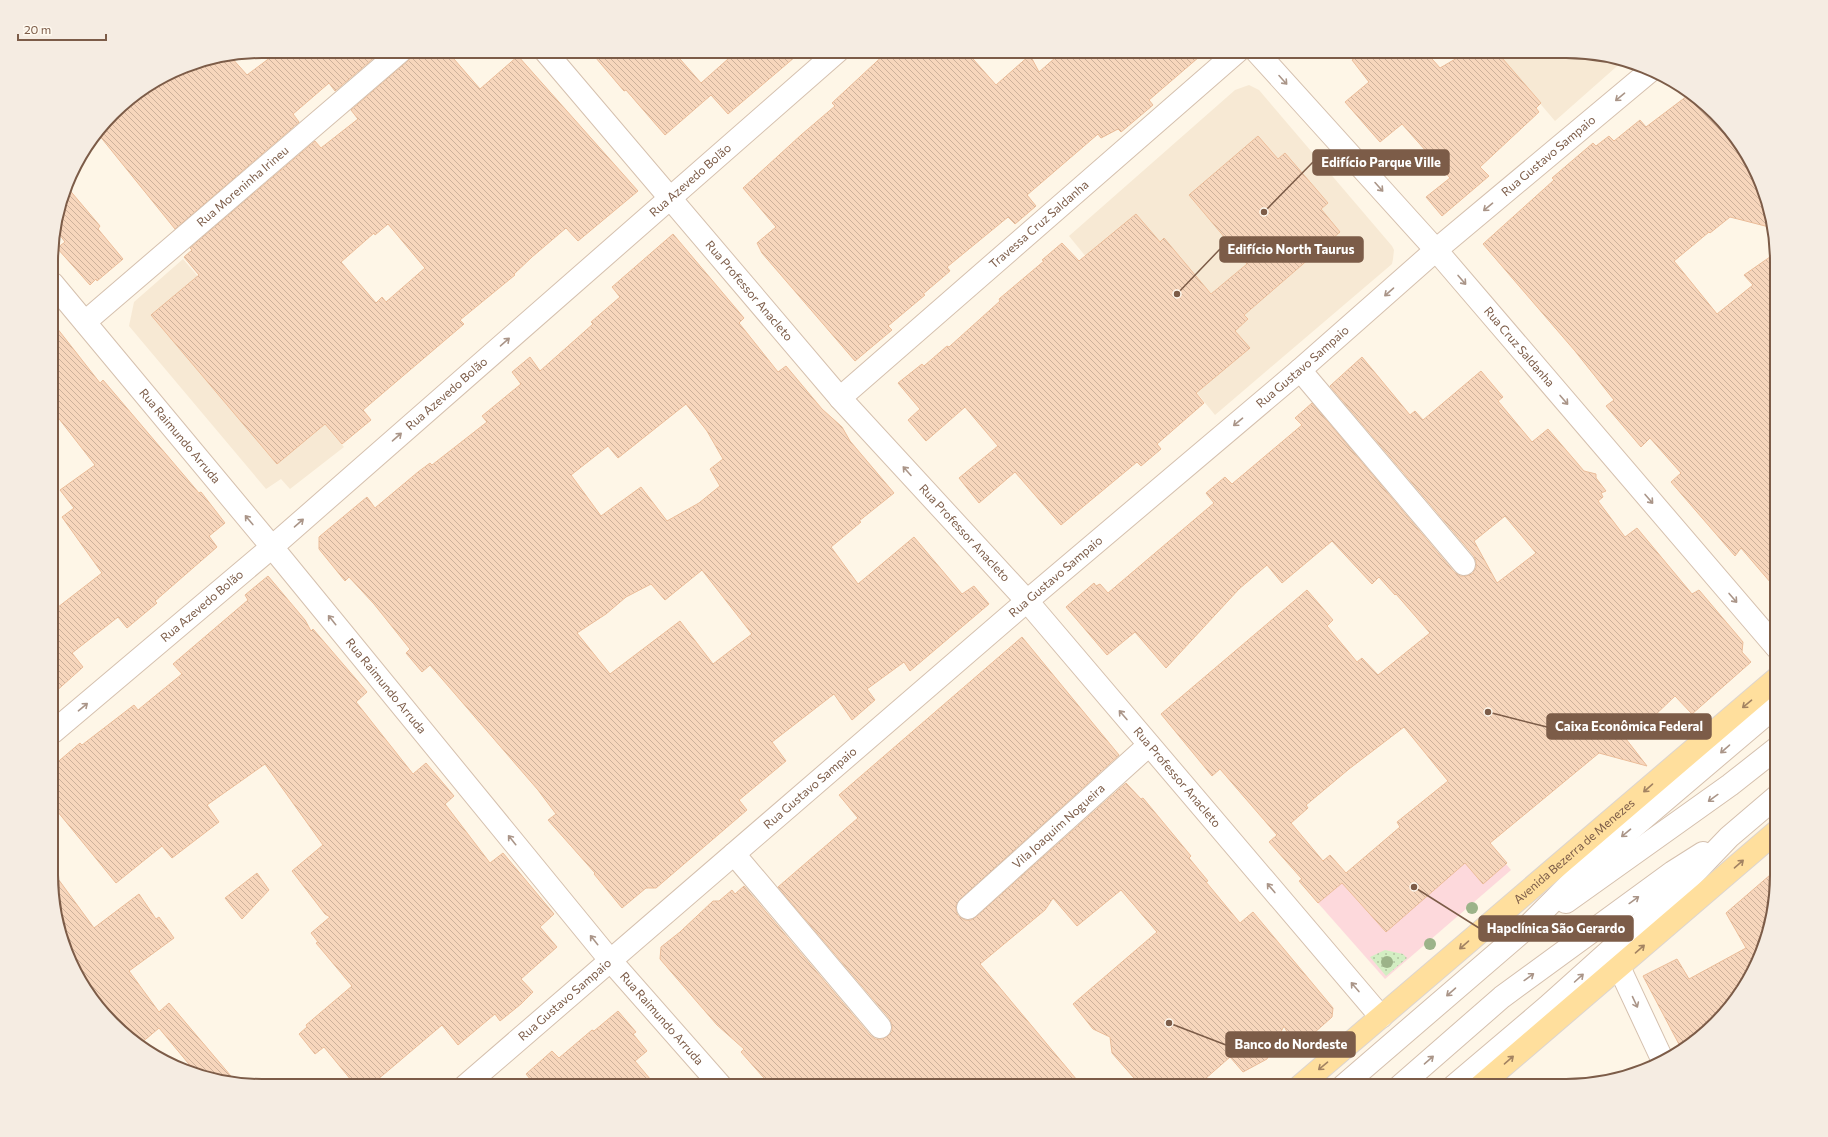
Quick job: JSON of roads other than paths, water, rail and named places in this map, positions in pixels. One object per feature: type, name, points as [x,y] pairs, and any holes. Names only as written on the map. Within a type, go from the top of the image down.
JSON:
[{"type":"main road","name":"Avenida Bezerra de Menezes","points":[[1308,1079],[1770,684]]},
{"type":"main road","points":[[1488,1079],[1770,837]]},
{"type":"street","name":"Rua Moreninha Irineu","points":[[85,322],[393,58]]},
{"type":"street","name":"Rua Professor Anacleto","points":[[551,58],[840,398],[1027,602],[1381,1017]]},
{"type":"street","name":"Rua Azevedo Bolão","points":[[58,728],[272,547],[830,58]]},
{"type":"street","name":"Travessa Cruz Saldanha","points":[[840,398],[1230,58]]},
{"type":"street","name":"Rua Cruz Saldanha","points":[[1262,58],[1436,250],[1770,640]]},
{"type":"street","name":"Rua Gustavo Sampaio","points":[[473,1079],[1027,602],[1300,370],[1436,250],[1646,75]]},
{"type":"street","name":"Rua Raimundo Arruda","points":[[58,292],[85,322],[272,547],[610,960],[715,1079]]},
{"type":"street","points":[[1300,370],[1464,564]]},
{"type":"street","name":"Avenida Bezerra de Menezes","points":[[1350,1079],[1523,930],[1591,863],[1770,712]]},
{"type":"street","name":"Vila Joaquim Nogueira","points":[[968,908],[1149,745]]},
{"type":"street","name":"Avenida Bezerra de Menezes","points":[[1523,930],[1602,877],[1730,785],[1770,754]]},
{"type":"street","points":[[1462,1079],[1547,1007],[1683,885],[1729,837],[1770,802]]},
{"type":"street","points":[[1408,1079],[1516,986],[1673,872],[1729,837]]},
{"type":"street","points":[[734,854],[880,1027]]},
{"type":"street","points":[[1619,967],[1661,1056]]},
{"type":"place","name":"Edifício Parque Ville","points":[[1264,212]]},
{"type":"place","name":"Edifício North Taurus","points":[[1177,294]]},
{"type":"place","name":"Caixa Econômica Federal","points":[[1488,712]]},
{"type":"place","name":"Hapclínica São Gerardo","points":[[1414,887]]},
{"type":"place","name":"Banco do Nordeste","points":[[1169,1023]]}]
